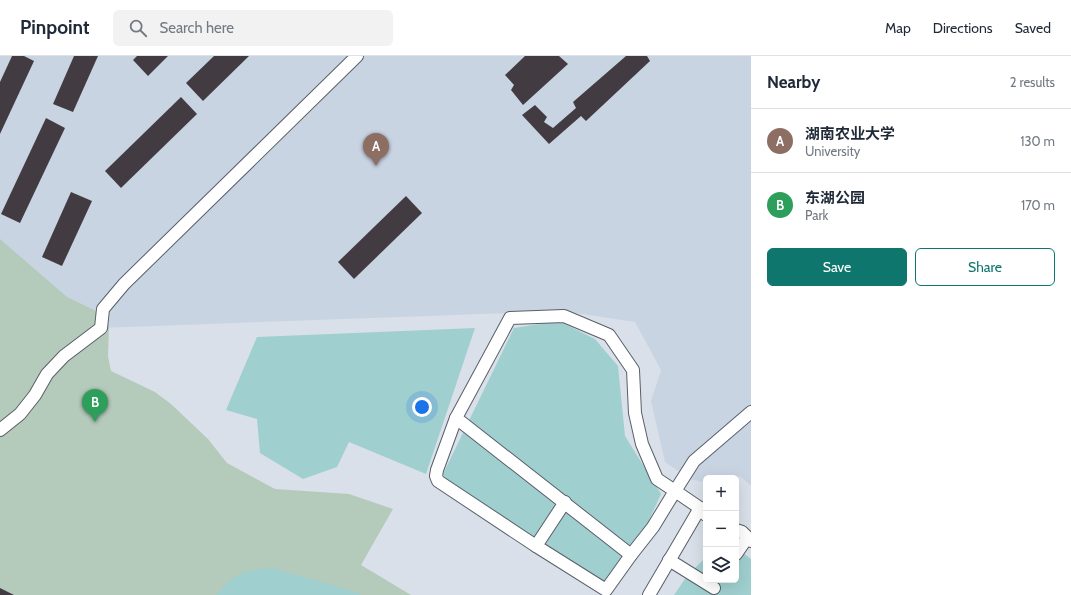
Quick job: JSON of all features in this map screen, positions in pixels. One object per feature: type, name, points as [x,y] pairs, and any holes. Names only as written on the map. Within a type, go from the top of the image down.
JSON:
[{"type":"street","points":[[0,430],[20,414],[35,395],[47,374],[64,356],[101,328],[103,309],[124,284],[357,56]]},
{"type":"street","points":[[650,595],[669,560],[703,512],[676,491],[657,479],[642,444],[635,413],[633,370],[609,335],[564,316],[510,318],[460,420],[437,470],[436,476],[438,481],[606,590],[631,555],[654,527],[676,491],[694,461],[751,412]]},
{"type":"street","points":[[460,420],[631,555]]},
{"type":"street","points":[[536,546],[565,502]]},
{"type":"street","points":[[739,531],[742,532],[744,544]]},
{"type":"street","points":[[669,560],[714,588]]},
{"type":"shaded area","points":[[0,56],[751,56],[751,486],[740,476],[739,477],[739,475],[703,475],[703,482],[690,479],[665,462],[651,401],[661,370],[635,322],[562,311],[101,328],[0,277]]},
{"type":"shaded area","points":[[0,239],[67,297],[94,310],[109,326],[108,356],[111,371],[155,392],[171,404],[208,439],[227,463],[275,489],[349,494],[393,509],[361,565],[411,595],[0,595]]},
{"type":"shaded area","points":[[559,321],[595,339],[618,366],[625,436],[661,494],[646,527],[605,587],[446,480],[443,474],[514,328]]},
{"type":"shaded area","points":[[475,328],[426,474],[349,442],[337,467],[303,479],[260,453],[257,419],[226,410],[257,337]]},
{"type":"shaded area","points":[[739,550],[751,559],[751,595],[674,595],[687,576],[703,560],[703,583],[739,583]]},
{"type":"shaded area","points":[[274,568],[362,595],[217,595],[229,582],[241,574],[248,571]]},
{"type":"building","points":[[12,56],[24,56],[34,61],[0,134],[0,82]]},
{"type":"building","points":[[74,56],[98,56],[73,112],[53,104]]},
{"type":"building","points":[[137,56],[168,56],[148,76],[133,60]]},
{"type":"building","points":[[214,56],[249,56],[203,101],[186,83]]},
{"type":"building","points":[[525,56],[559,56],[568,64],[523,105],[511,90],[514,85],[505,75]]},
{"type":"building","points":[[626,56],[647,56],[650,61],[586,121],[581,116],[549,144],[522,115],[535,105],[547,117],[544,122],[553,128],[576,108],[573,102]]},
{"type":"building","points":[[181,97],[197,114],[121,188],[105,171]]},
{"type":"building","points":[[46,118],[65,128],[20,223],[1,214]]},
{"type":"building","points":[[71,192],[92,201],[62,266],[42,257]]},
{"type":"building","points":[[406,196],[422,213],[354,279],[338,262]]},
{"type":"building","points":[[0,588],[14,595],[0,595]]},
{"type":"place","name":"湖南农业大学","points":[[376,166]]},
{"type":"place","name":"东湖公园","points":[[95,422]]}]
